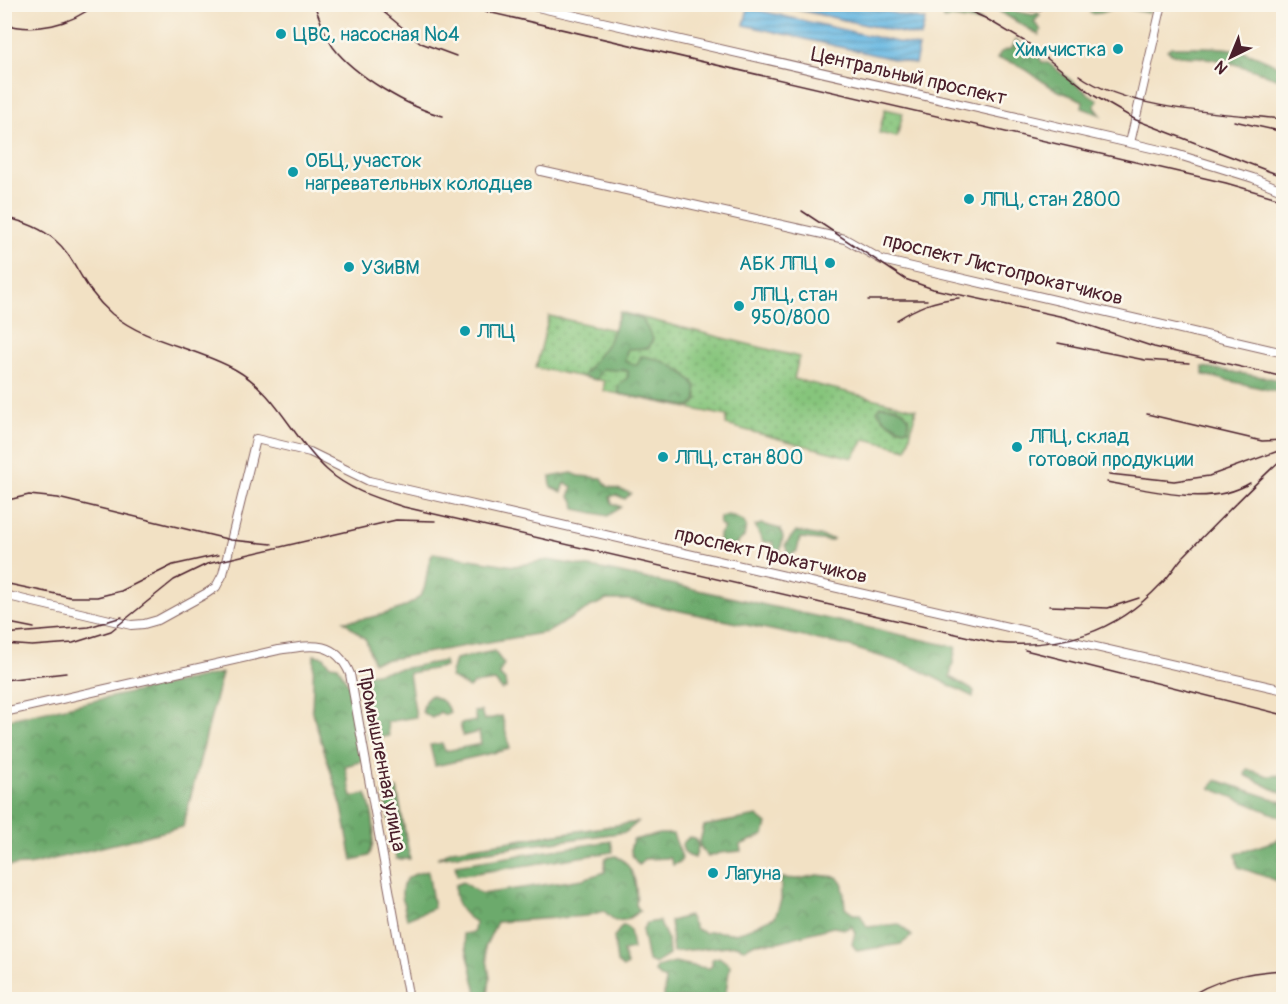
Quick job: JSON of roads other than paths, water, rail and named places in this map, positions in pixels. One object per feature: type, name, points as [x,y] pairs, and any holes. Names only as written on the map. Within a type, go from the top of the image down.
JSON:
[{"type":"street","name":"Центральный проспект","points":[[524,4],[1194,158],[1284,191]]},
{"type":"street","points":[[1130,143],[1162,4]]},
{"type":"street","name":"проспект Листопрокатчиков","points":[[541,171],[845,239],[882,260],[1284,353]]},
{"type":"street","name":"проспект Прокатчиков","points":[[4,595],[131,625],[158,620],[207,593],[216,587],[223,574],[255,438],[310,452],[369,481],[1284,690]]},
{"type":"street","name":"Промышленная улица","points":[[4,712],[278,650],[310,645],[329,648],[343,657],[351,674],[409,999]]},
{"type":"water","points":[[776,5],[856,5],[925,20],[921,37]]},
{"type":"water","points":[[748,8],[919,47],[915,64],[744,25]]},
{"type":"railway","points":[[4,24],[28,28],[52,25],[75,17],[96,4]]},
{"type":"railway","points":[[314,4],[330,42],[342,58],[383,89],[414,106],[443,116]]},
{"type":"railway","points":[[374,4],[421,43],[456,56]]},
{"type":"railway","points":[[453,4],[1226,183],[1284,200]]},
{"type":"railway","points":[[954,4],[985,18],[1029,44],[1093,95],[1136,120],[1284,177]]},
{"type":"railway","points":[[994,4],[1032,11],[1078,4]]},
{"type":"railway","points":[[1079,75],[1100,87],[1150,103],[1206,112],[1284,119]]},
{"type":"railway","points":[[1234,121],[1284,132]]},
{"type":"railway","points":[[802,211],[905,279],[933,289],[1064,317],[1154,347],[1284,377]]},
{"type":"railway","points":[[4,217],[29,225],[47,234],[60,245],[97,299],[126,324],[141,332],[221,362],[250,380],[274,404],[315,458],[335,477],[363,493],[404,507],[995,643],[1019,644],[1064,640],[1085,635],[1124,616],[1163,582],[1183,557],[1284,457]]},
{"type":"railway","points":[[897,320],[926,305],[959,298]]},
{"type":"railway","points":[[868,300],[927,300]]},
{"type":"railway","points":[[1058,343],[1145,360],[1189,363]]},
{"type":"railway","points":[[1147,414],[1262,441],[1284,440]]},
{"type":"railway","points":[[1109,474],[1174,481],[1209,476],[1284,449]]},
{"type":"railway","points":[[1107,482],[1180,495],[1199,496],[1217,495],[1250,483]]},
{"type":"railway","points":[[4,501],[29,495],[58,498],[231,540],[272,544]]},
{"type":"railway","points":[[4,644],[32,646],[73,643],[111,631],[174,580],[207,564],[396,520],[435,521]]},
{"type":"railway","points":[[4,583],[70,597],[97,597],[121,591],[173,565],[218,555]]},
{"type":"railway","points":[[1049,606],[1108,608],[1139,598]]},
{"type":"railway","points":[[4,634],[89,627],[122,617]]},
{"type":"railway","points":[[4,622],[34,628]]},
{"type":"railway","points":[[1025,650],[1284,715]]},
{"type":"railway","points":[[4,680],[66,673]]},
{"type":"railway","points":[[1184,1000],[1207,987],[1232,978],[1284,970]]},
{"type":"place","name":"ЦВС, насосная №4","points":[[281,34]]},
{"type":"place","name":"Химчистка","points":[[1118,49]]},
{"type":"place","name":"ОБЦ, участок нагревательных колодцев","points":[[293,172]]},
{"type":"place","name":"ЛПЦ, стан 2800","points":[[969,199]]},
{"type":"place","name":"АБК ЛПЦ","points":[[830,263]]},
{"type":"place","name":"УЗиВМ","points":[[349,267]]},
{"type":"place","name":"ЛПЦ, стан 950/800","points":[[739,306]]},
{"type":"place","name":"ЛПЦ","points":[[465,331]]},
{"type":"place","name":"ЛПЦ, склад готовой продукции","points":[[1017,447]]},
{"type":"place","name":"ЛПЦ, стан 800","points":[[663,457]]},
{"type":"place","name":"Лагуна","points":[[713,873]]}]
